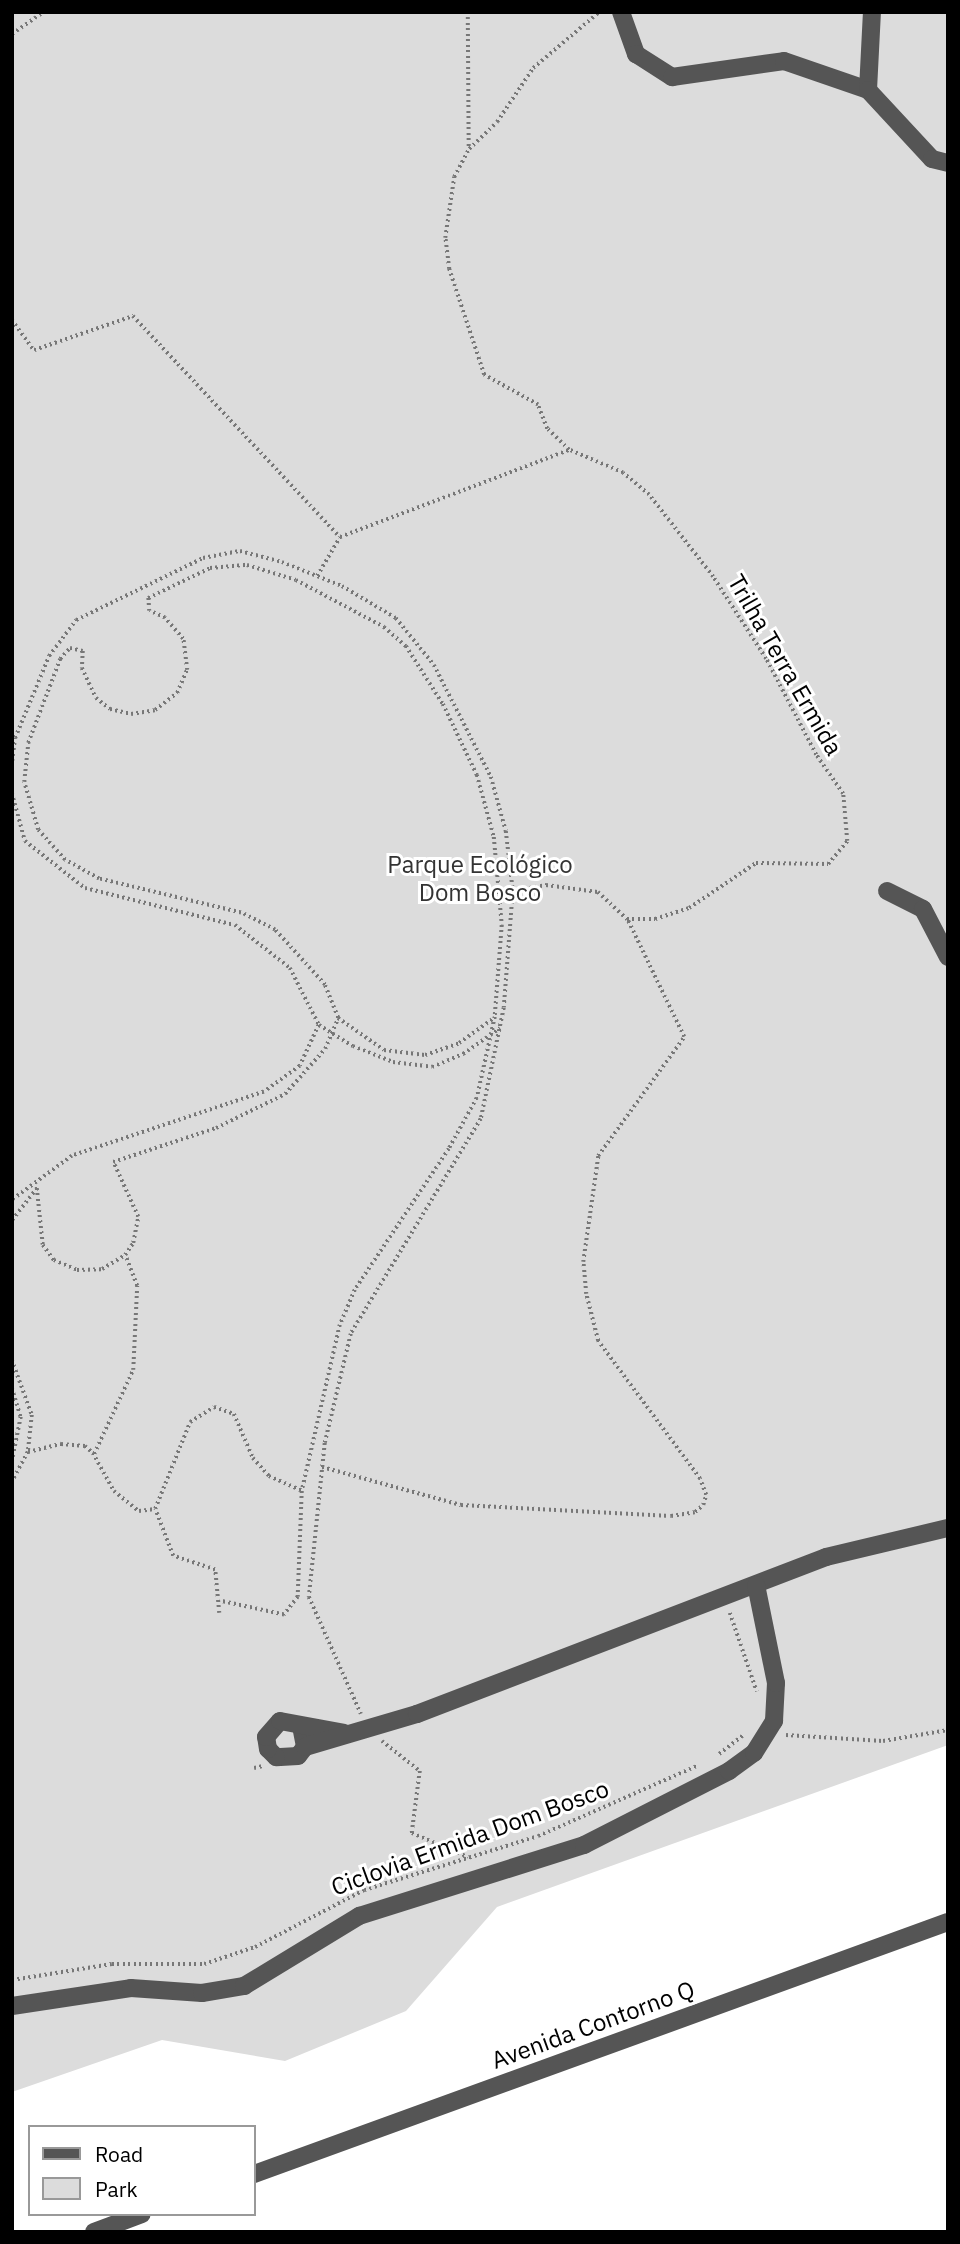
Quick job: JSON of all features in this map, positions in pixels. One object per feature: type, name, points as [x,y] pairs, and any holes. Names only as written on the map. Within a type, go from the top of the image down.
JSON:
[{"type":"street","points":[[621,12],[636,54],[672,77],[784,61],[868,89],[932,159],[948,163]]},
{"type":"street","points":[[868,89],[872,12]]},
{"type":"street","points":[[887,891],[923,909],[948,957]]},
{"type":"street","points":[[362,1733],[280,1721],[266,1737],[268,1749],[287,1759],[305,1747],[362,1733],[826,1557],[948,1528]]},
{"type":"street","points":[[12,2006],[131,1988],[202,1993],[244,1986],[359,1916],[584,1845],[729,1772],[762,1730],[776,1683],[756,1585]]},
{"type":"street","points":[[301,1726],[305,1747]]},
{"type":"street","name":"Avenida Contorno Q","points":[[256,2173],[948,1922]]},
{"type":"street","points":[[94,2232],[137,2216]]},
{"type":"path","points":[[12,34],[43,12]]},
{"type":"path","points":[[468,12],[469,149]]},
{"type":"path","name":"Trilha Terra Ermida","points":[[599,12],[533,68],[497,122],[469,149],[454,177],[444,238],[449,269],[484,375],[538,405],[547,429],[569,450],[623,473],[649,495],[713,577],[766,659],[816,755],[843,794],[847,841],[828,864],[756,863],[689,908],[655,919],[627,919]]},
{"type":"path","points":[[12,320],[34,350],[133,316],[340,537]]},
{"type":"path","points":[[317,576],[340,537],[569,450]]},
{"type":"path","points":[[12,761],[15,738],[49,656],[76,620],[215,556],[240,551],[317,576],[396,618],[433,665],[491,776],[506,831],[513,891],[500,1028],[481,1119],[351,1334],[322,1467],[309,1597],[362,1733],[420,1771],[412,1833],[468,1857]]},
{"type":"path","points":[[220,1601],[284,1615],[291,1611],[298,1597],[302,1491],[340,1325],[355,1290],[449,1149],[477,1098],[495,1017],[502,925],[494,837],[477,775],[443,704],[406,646],[384,627],[296,580],[247,565],[210,568],[146,603],[183,639],[187,670],[177,693],[155,710],[131,714],[110,709],[96,698],[82,668],[83,651],[70,648],[60,659],[28,743],[24,782],[38,830],[65,860],[99,879],[241,913],[275,930],[325,985],[338,1018],[384,1050],[425,1055],[459,1043],[495,1017]]},
{"type":"path","points":[[12,793],[25,841],[85,888],[235,925],[289,968],[319,1025],[331,1033],[393,1062],[432,1067],[500,1028]]},
{"type":"path","points":[[322,1467],[461,1505],[671,1516],[695,1512],[703,1505],[706,1495],[700,1479],[598,1341],[586,1294],[583,1262],[598,1156],[684,1037],[627,919],[598,892],[546,885],[513,891]]},
{"type":"path","points":[[12,1220],[37,1188],[43,1245],[54,1260],[77,1270],[103,1269],[125,1255],[133,1243],[138,1217],[113,1163],[216,1128],[285,1094],[299,1083],[338,1018]]},
{"type":"path","points":[[12,1200],[42,1173],[72,1156],[264,1092],[300,1066],[319,1025]]},
{"type":"path","points":[[94,1454],[132,1370],[136,1286],[125,1255]]},
{"type":"path","points":[[12,1360],[32,1415],[28,1452],[12,1482]]},
{"type":"path","points":[[12,1388],[21,1417],[12,1462]]},
{"type":"path","points":[[219,1613],[220,1601],[215,1570],[173,1556],[155,1509],[190,1422],[214,1407],[234,1414],[253,1458],[269,1476],[302,1491]]},
{"type":"path","points":[[28,1452],[77,1445],[94,1454],[114,1491],[139,1511],[155,1509]]},
{"type":"path","points":[[724,1597],[760,1701]]},
{"type":"path","points":[[717,1757],[762,1730],[883,1741],[948,1730]]},
{"type":"path","name":"Ciclovia Ermida Dom Bosco","points":[[12,1980],[112,1964],[204,1964],[255,1947],[364,1890],[538,1836],[705,1762]]},
{"type":"green space","name":"Parque Ecológico Dom Bosco","points":[[12,12],[948,12],[948,1745],[497,1907],[406,2011],[285,2061],[162,2040],[12,2092]]}]
